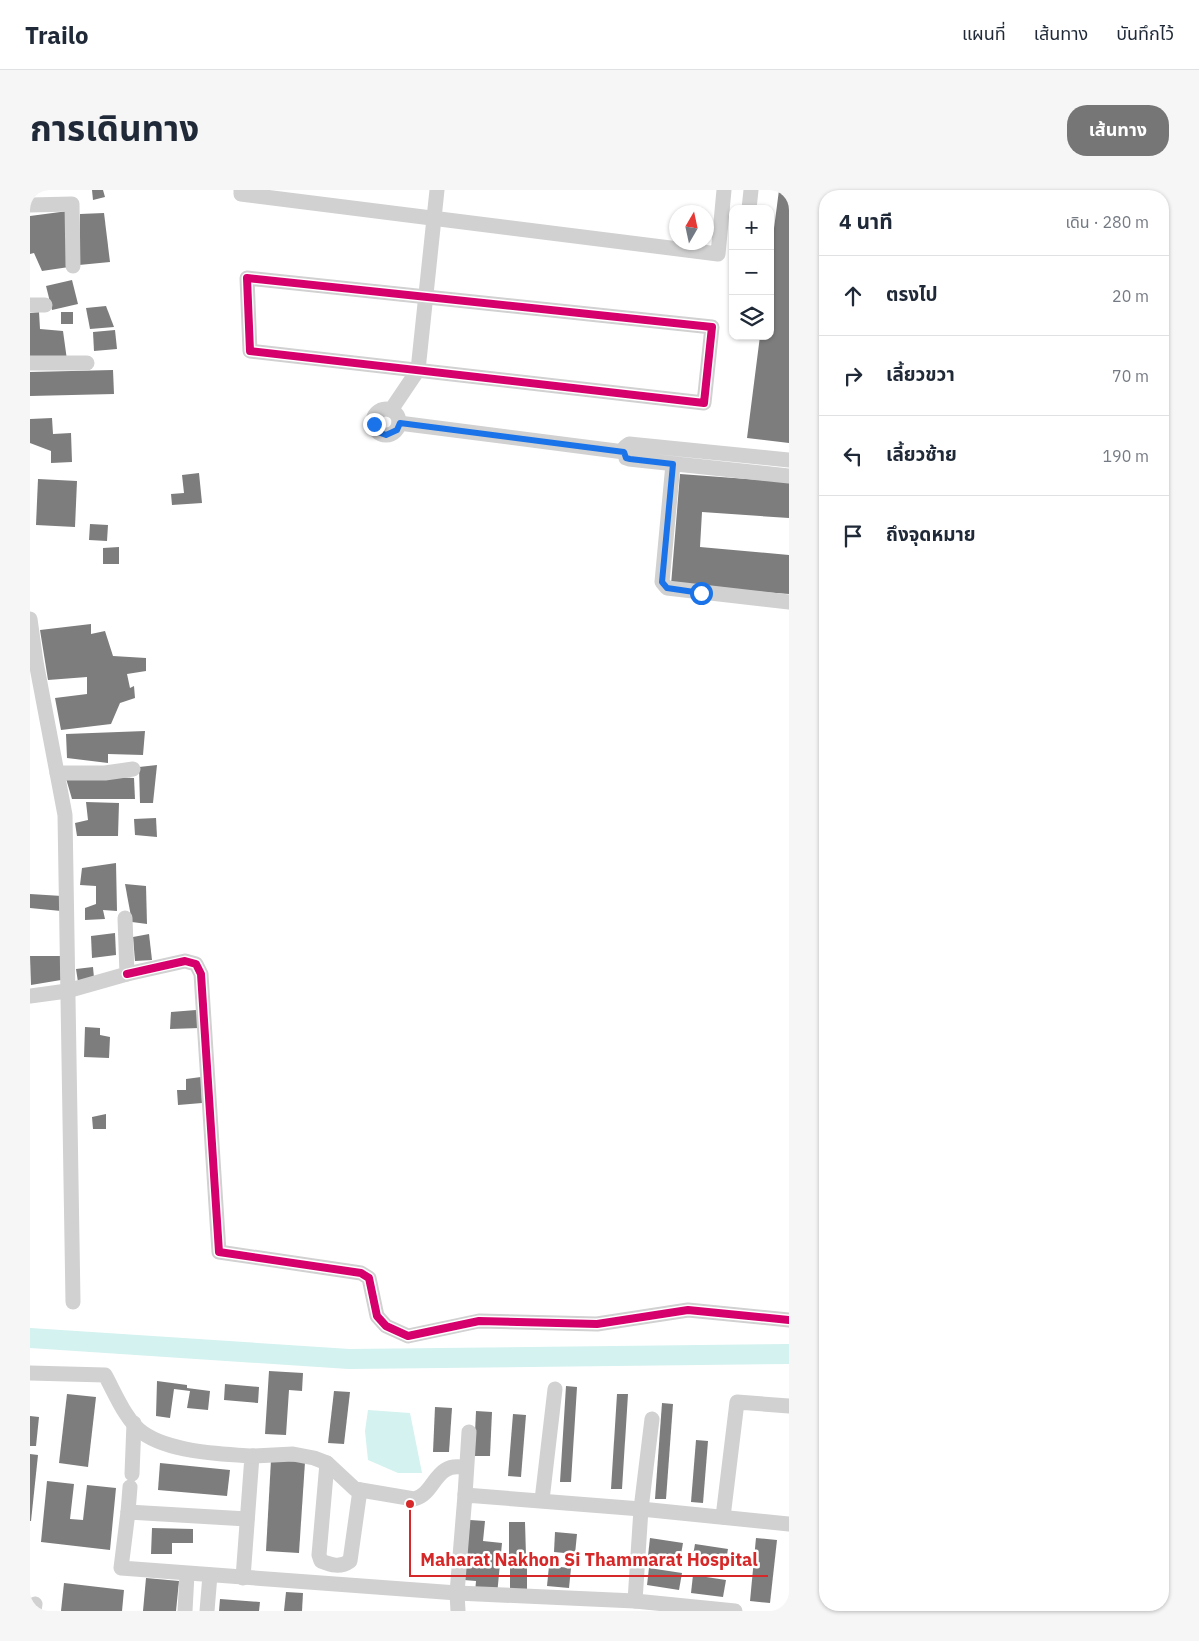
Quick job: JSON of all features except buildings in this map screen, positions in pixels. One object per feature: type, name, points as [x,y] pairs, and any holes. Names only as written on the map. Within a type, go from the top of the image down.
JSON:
[{"type":"street","points":[[241,190],[241,194],[718,254],[724,190]]},
{"type":"street","points":[[437,190],[418,370],[395,416],[624,452]]},
{"type":"street","points":[[749,205],[751,190]]},
{"type":"street","points":[[30,205],[72,204],[73,266]]},
{"type":"street","points":[[247,278],[426,298],[712,328],[704,403],[250,351],[247,278]]},
{"type":"street","points":[[30,306],[45,305]]},
{"type":"street","points":[[30,363],[87,363]]},
{"type":"street","points":[[624,452],[629,444],[789,460]]},
{"type":"street","points":[[624,452],[626,458],[630,459],[789,476]]},
{"type":"street","points":[[769,474],[770,458]]},
{"type":"street","points":[[673,464],[662,582],[667,588],[789,602]]},
{"type":"street","points":[[30,619],[36,662],[65,815],[73,1302]]},
{"type":"street","points":[[57,773],[106,773],[133,769]]},
{"type":"street","points":[[125,918],[127,974]]},
{"type":"street","points":[[30,996],[67,991],[127,974],[185,961],[196,964],[201,974],[219,1252],[361,1273],[369,1278],[377,1316],[386,1326],[408,1336],[479,1321],[597,1324],[688,1310],[789,1320]]},
{"type":"street","points":[[30,1373],[104,1375],[134,1423],[143,1433],[168,1446],[252,1456],[293,1454],[314,1458],[327,1463],[355,1489],[414,1500],[422,1496],[440,1473],[457,1465],[466,1468]]},
{"type":"street","points":[[542,1500],[555,1389]]},
{"type":"street","points":[[722,1517],[737,1402],[789,1406]]},
{"type":"street","points":[[635,1601],[641,1509],[652,1419]]},
{"type":"street","points":[[134,1423],[131,1480],[121,1568],[457,1593],[635,1601],[705,1610],[734,1611]]},
{"type":"street","points":[[458,1611],[457,1593],[468,1432]]},
{"type":"street","points":[[243,1578],[252,1456]]},
{"type":"street","points":[[327,1463],[319,1555],[321,1561],[336,1566],[344,1565],[350,1561],[360,1490]]},
{"type":"street","points":[[465,1496],[542,1500],[789,1524]]},
{"type":"street","points":[[128,1512],[247,1519]]},
{"type":"street","points":[[184,1611],[188,1574]]},
{"type":"street","points":[[207,1611],[210,1575]]},
{"type":"water","points":[[368,1410],[410,1413],[422,1473],[398,1473],[368,1460],[365,1431]]},
{"type":"waterway","points":[[30,1338],[349,1359],[789,1354]]},
{"type":"cycle path","points":[[247,278],[712,327],[704,403],[250,351],[247,278]]},
{"type":"cycle path","points":[[127,974],[185,961],[196,964],[201,974],[219,1252],[361,1273],[369,1278],[377,1316],[386,1326],[408,1336],[479,1321],[597,1324],[688,1310],[789,1320]]},
{"type":"place","name":"Maharat Nakhon Si Thammarat Hospital","points":[[410,1504]]},
{"type":"route","points":[[374,424],[378,432],[386,435],[394,433],[400,423],[624,452],[626,458],[630,459],[673,464],[662,582],[667,588],[701,593]]}]
